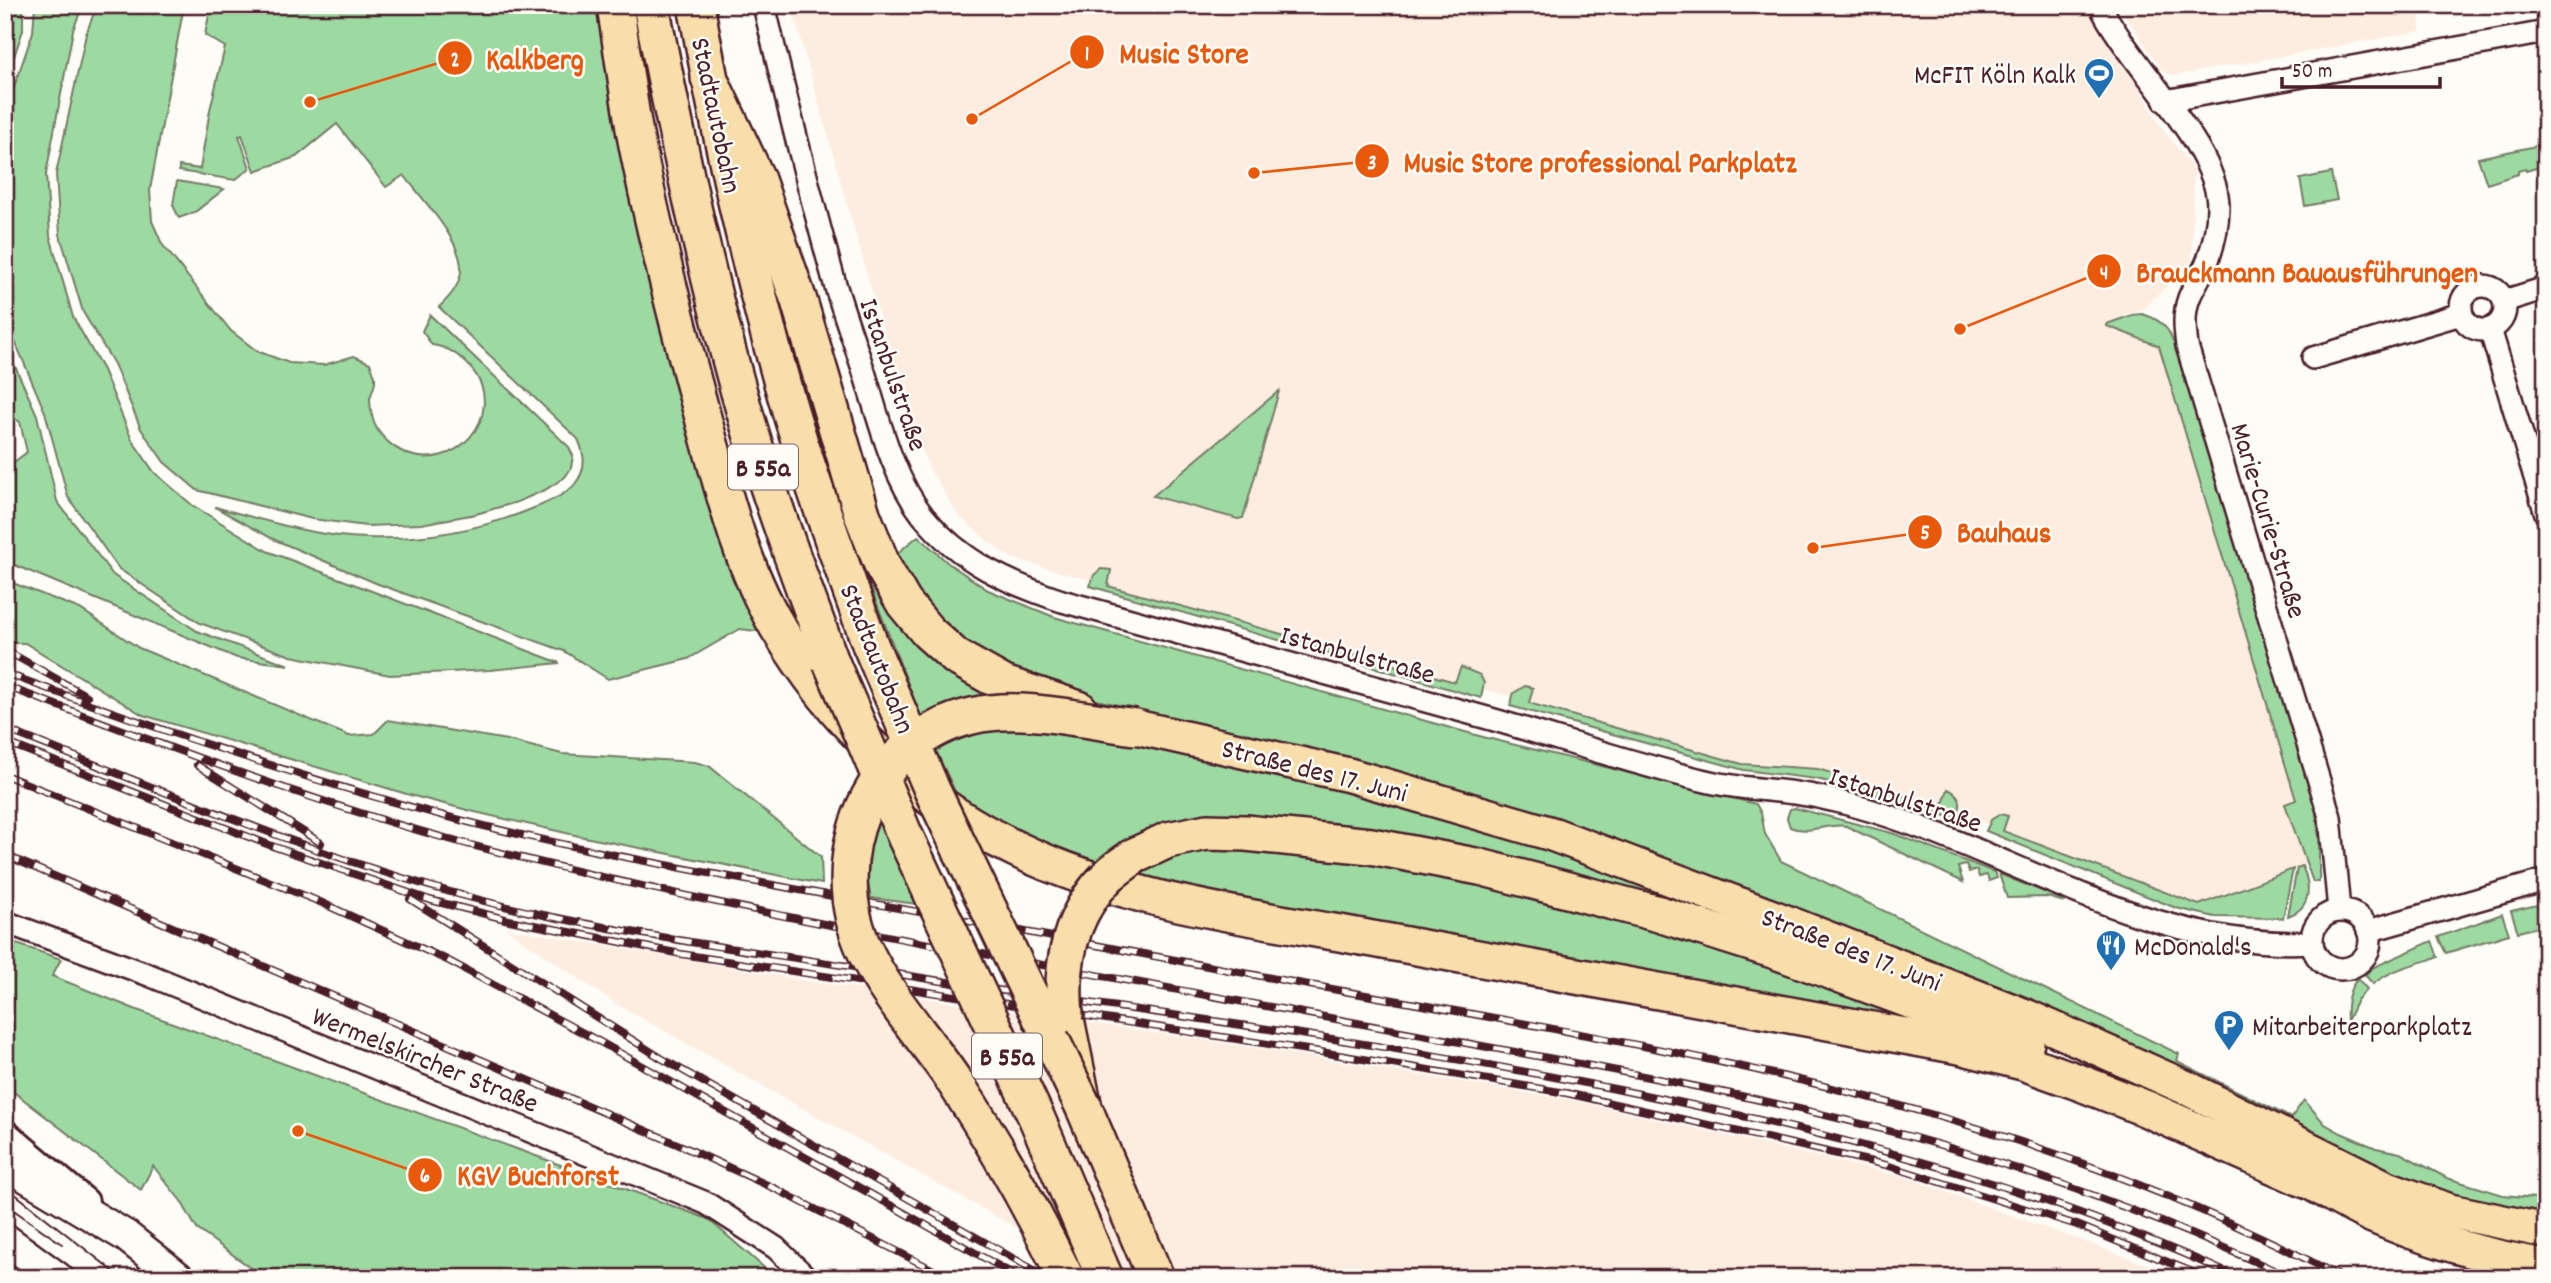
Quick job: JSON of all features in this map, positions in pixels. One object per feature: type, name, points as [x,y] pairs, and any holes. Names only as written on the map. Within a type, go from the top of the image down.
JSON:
[{"type":"highway","points":[[615,5],[636,138],[671,301],[716,466],[749,567],[774,621],[808,674],[877,754],[928,797],[1006,844],[1055,866],[1148,895],[1195,906],[1960,1046],[2023,1062],[2147,1109],[2306,1180]]},
{"type":"highway","name":"Stadtautobahn","points":[[651,5],[678,143],[734,377],[790,552],[831,662],[905,836],[1037,1119],[1105,1278]]},
{"type":"highway","name":"Stadtautobahn","points":[[696,5],[731,183],[783,385],[824,516],[870,644],[932,790],[1084,1108],[1156,1278]]},
{"type":"highway","points":[[709,78],[756,177],[799,301],[862,514],[883,567],[904,603],[928,632],[956,657],[978,671],[1034,695],[1136,727]]},
{"type":"highway","name":"B 55a","points":[[1066,1278],[1029,1205],[993,1143],[865,952],[852,915],[848,876],[851,844],[860,813],[877,783],[894,761],[914,744],[944,726],[973,716],[1011,712],[1136,727]]},
{"type":"highway","points":[[1084,1108],[1065,1014],[1063,990],[1065,960],[1073,932],[1086,903],[1108,876],[1134,856],[1168,841],[1207,832],[1246,833],[1371,846],[1480,867],[1658,914],[1776,951],[2031,1045],[2204,1121],[2306,1180]]},
{"type":"main road","name":"Straße des 17. Juni","points":[[1136,727],[1349,775],[1552,834],[2028,1017],[2187,1088],[2385,1187],[2450,1211],[2546,1231]]},
{"type":"main road","points":[[5,1164],[115,1229],[179,1278]]},
{"type":"main road","points":[[2306,1180],[2371,1216],[2443,1243],[2510,1261],[2546,1266]]},
{"type":"main road","points":[[5,1239],[58,1278]]},
{"type":"street","name":"Istanbulstraße","points":[[764,5],[832,274],[883,434],[904,484],[921,514],[972,562],[997,577],[1062,601],[1488,718],[1712,783],[1800,794],[1864,809],[1966,845],[2088,897],[2183,929],[2229,940],[2286,944],[2311,942]]},
{"type":"street","name":"Marie-Curie-Straße","points":[[2101,5],[2200,150],[2218,190],[2215,233],[2208,260],[2185,311],[2187,346],[2330,817],[2339,911]]},
{"type":"street","points":[[2165,101],[2546,32]]},
{"type":"street","points":[[2481,285],[2496,289],[2504,301],[2503,318],[2490,329],[2478,330],[2467,324],[2461,314],[2462,298],[2473,287],[2481,285]]},
{"type":"street","points":[[2504,301],[2546,288]]},
{"type":"street","points":[[2313,358],[2461,314]]},
{"type":"street","points":[[2490,329],[2546,514]]},
{"type":"street","points":[[2368,930],[2546,880]]},
{"type":"street","points":[[2339,911],[2346,911],[2360,918],[2368,930],[2370,940],[2368,950],[2355,965],[2345,968],[2326,965],[2319,959],[2311,942],[2319,920],[2339,911]]},
{"type":"street","name":"Wermelskircher Straße","points":[[5,922],[149,975],[706,1203],[776,1248],[807,1278]]},
{"type":"street","points":[[5,1134],[115,1229]]},
{"type":"shaded area","points":[[791,5],[2095,5],[2158,122],[2194,170],[2192,260],[2144,309],[2107,324],[2159,346],[2296,801],[2285,805],[2307,864],[2199,905],[1902,793],[1818,769],[1742,764],[1512,696],[1456,683],[1011,558],[957,514],[929,468],[915,433]]},
{"type":"shaded area","points":[[2118,5],[2418,5],[2421,31],[2173,76],[2162,70]]},
{"type":"shaded area","points":[[505,928],[809,981],[1263,1049],[1576,1101],[1906,1177],[2184,1278],[1106,1278],[616,1004]]},
{"type":"green space","points":[[11,5],[23,5],[23,30],[5,83],[5,18]]},
{"type":"green space","points":[[35,5],[83,5],[73,30],[46,174],[50,236],[73,317],[103,370],[132,440],[154,472],[192,505],[267,551],[560,663],[390,675],[291,656],[200,623],[119,569],[68,497],[45,412],[11,332],[5,307],[5,113],[33,32]]},
{"type":"green space","points":[[97,5],[184,5],[150,190],[152,221],[162,244],[231,331],[257,351],[289,363],[324,365],[354,356],[370,363],[375,381],[370,399],[371,409],[380,433],[401,451],[420,457],[439,456],[456,449],[470,437],[480,422],[484,405],[482,387],[472,369],[455,353],[432,345],[422,331],[430,315],[569,447],[573,456],[571,468],[565,477],[545,490],[517,502],[476,514],[421,524],[366,526],[312,519],[197,490],[164,462],[141,429],[114,364],[83,312],[60,235],[56,174],[86,34]]},
{"type":"green space","points":[[211,5],[603,5],[764,632],[740,629],[688,659],[608,679],[564,651],[378,584],[273,539],[215,507],[328,535],[389,538],[433,535],[498,521],[554,499],[575,484],[582,473],[584,462],[578,439],[439,307],[456,287],[461,271],[455,247],[440,221],[404,175],[386,187],[337,124],[296,157],[255,171],[242,135],[239,136],[250,168],[235,180],[179,171],[179,166],[200,169],[225,47],[205,35]]},
{"type":"green space","points":[[2546,144],[2546,165],[2518,171],[2518,174],[2487,184],[2478,158]]},
{"type":"green space","points":[[2331,173],[2337,200],[2305,206],[2300,179]]},
{"type":"green space","points":[[177,181],[224,189],[195,212],[179,218],[173,205]]},
{"type":"green space","points":[[2142,314],[2158,321],[2168,330],[2176,350],[2315,804],[2319,840],[2319,882],[2313,882],[2285,804],[2296,800],[2159,346],[2107,326],[2132,315]]},
{"type":"green space","points":[[5,344],[37,415],[57,501],[113,575],[197,631],[289,665],[237,658],[5,561],[5,466],[9,466],[27,452],[20,422],[5,412]]},
{"type":"green space","points":[[1279,391],[1243,518],[1238,519],[1153,496]]},
{"type":"green space","points":[[918,536],[948,563],[988,590],[1054,617],[1483,737],[1756,804],[1761,813],[1765,834],[1781,861],[2179,1054],[2177,1061],[2291,1118],[2304,1100],[2325,1124],[2341,1133],[2376,1148],[2400,1153],[2447,1178],[2503,1195],[2546,1199],[2546,1217],[2452,1197],[1321,753],[1067,693],[1021,675],[964,643],[921,602],[894,556]]},
{"type":"green space","points":[[1101,569],[1111,570],[1108,586],[1455,682],[1461,667],[1480,675],[1484,683],[1481,698],[1090,586],[1094,575]]},
{"type":"green space","points":[[871,577],[989,694],[988,697],[922,720],[867,578]]},
{"type":"green space","points":[[5,580],[80,609],[139,648],[349,736],[374,734],[388,720],[507,740],[562,754],[695,762],[709,766],[821,857],[822,884],[579,836],[475,812],[143,715],[25,643],[5,639]]},
{"type":"green space","points":[[1525,686],[1533,688],[1529,703],[1742,764],[1818,769],[1942,807],[1948,789],[1959,798],[1959,810],[1956,819],[1847,786],[1816,779],[1744,770],[1510,706],[1514,693]]},
{"type":"green space","points":[[1011,726],[1141,739],[1409,803],[1677,893],[2546,1240],[2546,1248],[2506,1242],[2444,1227],[2312,1171],[2178,1103],[2022,1034],[1483,854],[1143,832],[1129,839],[1092,870],[965,812],[934,747],[983,729]]},
{"type":"green space","points":[[1795,808],[1892,833],[1994,872],[1997,878],[1989,881],[1987,875],[1979,877],[1977,870],[1969,872],[1966,865],[1958,867],[1963,882],[1846,826],[1804,830],[1790,827],[1787,818],[1790,809]]},
{"type":"green space","points":[[878,812],[917,904],[871,898],[867,854]]},
{"type":"green space","points":[[2000,814],[2008,816],[2003,831],[2199,905],[2293,869],[2283,918],[2215,917],[2176,908],[1986,831],[1991,820]]},
{"type":"green space","points":[[1203,848],[1277,849],[1370,857],[1656,924],[1961,1030],[1128,879],[1178,852]]},
{"type":"green space","points":[[2302,866],[2307,881],[2307,895],[2302,907],[2288,916],[2297,868]]},
{"type":"green space","points":[[1999,874],[2064,902],[2047,897],[2007,898]]},
{"type":"green space","points":[[2546,903],[2546,925],[2518,932],[2511,911]]},
{"type":"green space","points":[[2502,914],[2509,934],[2446,953],[2438,937]]},
{"type":"green space","points":[[5,940],[61,959],[52,976],[137,1010],[708,1219],[776,1278],[265,1278],[197,1229],[181,1201],[153,1166],[141,1190],[10,1089],[13,1061],[5,1053]]},
{"type":"green space","points":[[2432,941],[2438,957],[2396,971],[2373,984],[2365,975],[2374,967]]},
{"type":"green space","points":[[2358,979],[2367,989],[2357,1000],[2347,1021],[2348,998]]},
{"type":"tram line","points":[[5,1186],[122,1278]]},
{"type":"tram line","points":[[5,1204],[62,1244]]},
{"type":"railway","points":[[5,650],[87,696]]},
{"type":"railway","points":[[5,673],[177,735],[293,772],[514,833],[699,871],[1567,1031],[1749,1068],[1840,1090],[2018,1141],[2101,1170],[2224,1220],[2343,1278]]},
{"type":"railway","points":[[5,686],[350,810],[467,844],[628,883],[955,949],[1644,1076],[1859,1123],[1961,1151],[2057,1182],[2199,1237],[2291,1278]]},
{"type":"railway","points":[[5,729],[275,835],[482,901],[587,924],[690,942],[1399,1050],[1708,1108],[1863,1146],[2015,1191],[2091,1217],[2238,1278]]},
{"type":"railway","points":[[5,742],[272,846],[430,900],[509,920],[681,954],[1321,1052],[1566,1093],[1886,1165],[2077,1225],[2207,1278]]},
{"type":"railway","points":[[197,765],[321,843]]},
{"type":"railway","points":[[5,775],[320,902],[447,960],[602,1043],[1020,1278]]},
{"type":"railway","points":[[5,855],[684,1147],[778,1190],[949,1278]]},
{"type":"railway","points":[[410,899],[661,1058],[1048,1278]]},
{"type":"place","name":"McFIT Köln Kalk","points":[[2099,100]]},
{"type":"place","name":"Kalkberg","points":[[310,102]]},
{"type":"place","name":"Music Store","points":[[972,119]]},
{"type":"place","name":"Music Store professional Parkplatz","points":[[1254,173]]},
{"type":"place","name":"Brauckmann Bauausführungen","points":[[1960,329]]},
{"type":"place","name":"Bauhaus","points":[[1813,548]]},
{"type":"place","name":"McDonald's","points":[[2111,972]]},
{"type":"place","name":"Mitarbeiterparkplatz","points":[[2229,1052]]},
{"type":"place","name":"KGV Buchforst","points":[[298,1131]]}]
